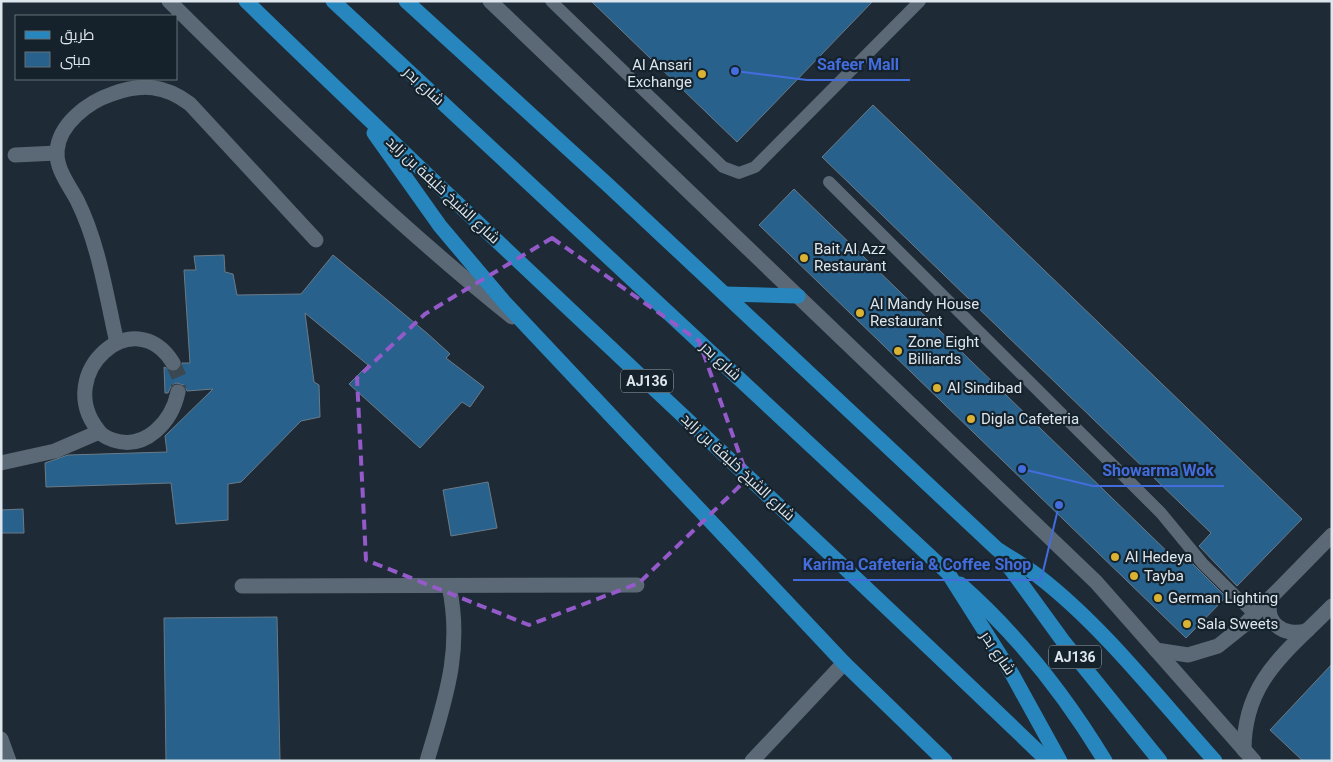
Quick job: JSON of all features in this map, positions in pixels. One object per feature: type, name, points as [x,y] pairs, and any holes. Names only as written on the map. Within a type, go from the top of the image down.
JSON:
[{"type":"main road","name":"شارع الشيخ خليفة بن زايد","points":[[246,1],[361,113],[902,620],[1048,761]]},
{"type":"main road","name":"شارع بدر","points":[[332,1],[948,573],[1012,674],[1060,761]]},
{"type":"main road","name":"AJ136","points":[[412,4],[997,549],[1063,641],[1160,761]]},
{"type":"main road","name":"شارع الشيخ خليفة بن زايد","points":[[361,113],[399,171],[477,272],[844,663],[943,760]]},
{"type":"main road","points":[[725,294],[798,296]]},
{"type":"main road","points":[[997,549],[1038,576],[1098,631],[1215,761]]},
{"type":"main road","points":[[948,573],[1013,634],[1068,702],[1105,761]]},
{"type":"street","points":[[169,1],[389,214],[463,278],[540,339]]},
{"type":"street","points":[[490,1],[1096,582],[1249,756]]},
{"type":"street","points":[[117,343],[95,247],[77,201],[60,171],[56,154],[65,128],[95,102],[110,94],[140,85],[167,90],[190,104],[316,240]]},
{"type":"street","points":[[15,155],[56,154]]},
{"type":"street","points":[[172,363],[168,355],[153,344],[135,339],[117,343],[96,359],[85,383],[86,409],[99,432],[119,442],[141,440],[159,428],[166,420],[172,412],[178,392]]},
{"type":"street","points":[[1,463],[55,451],[99,432]]},
{"type":"street","points":[[1156,650],[1188,655],[1218,646],[1254,614],[1332,535]]},
{"type":"street","points":[[242,586],[637,585]]},
{"type":"street","points":[[427,761],[453,662],[455,634],[449,586]]},
{"type":"street","points":[[1274,594],[1270,602],[1273,622],[1280,629],[1289,633],[1299,634],[1308,630]]},
{"type":"street","points":[[1249,756],[1247,713],[1254,696],[1274,664],[1332,606]]},
{"type":"street","points":[[752,761],[844,663]]},
{"type":"street","points":[[1,739],[9,761]]},
{"type":"lane","points":[[551,1],[723,167],[739,174],[755,167],[920,1]]},
{"type":"lane","points":[[829,182],[1161,513],[1198,559],[1254,614]]},
{"type":"highlighted area","points":[[552,238],[699,341],[748,478],[639,583],[529,625],[366,560],[357,378],[425,314]]},
{"type":"building","points":[[591,1],[873,1],[737,142]]},
{"type":"building","points":[[873,105],[1302,519],[1237,586],[1199,546],[1211,533],[822,157]]},
{"type":"building","points":[[794,189],[1181,565],[1187,558],[1226,597],[1186,638],[759,225]]},
{"type":"building","points":[[224,255],[225,272],[233,274],[237,295],[301,294],[333,255],[450,354],[446,358],[484,387],[470,407],[462,402],[420,448],[349,384],[368,365],[305,313],[314,382],[319,385],[320,417],[301,421],[241,482],[228,484],[228,520],[176,524],[171,483],[46,487],[45,463],[68,455],[167,452],[165,436],[213,389],[187,391],[184,385],[176,383],[171,386],[168,393],[165,393],[164,367],[175,372],[180,369],[182,363],[190,363],[184,270],[196,270],[194,256]]},
{"type":"building","points":[[488,482],[497,528],[451,536],[443,490]]},
{"type":"building","points":[[23,509],[24,533],[1,533],[1,510]]},
{"type":"building","points":[[277,617],[280,761],[166,761],[164,618]]},
{"type":"building","points":[[1332,664],[1332,761],[1303,761],[1270,730]]},
{"type":"tunnel","points":[[173,363],[179,377],[178,392]]},
{"type":"place","name":"Safeer Mall","points":[[735,71]]},
{"type":"place","name":"Al Ansari Exchange","points":[[702,74]]},
{"type":"place","name":"Bait Al Azz Restaurant","points":[[804,258]]},
{"type":"place","name":"Al Mandy House Restaurant","points":[[860,313]]},
{"type":"place","name":"Zone Eight Billiards","points":[[898,351]]},
{"type":"place","name":"Al Sindibad","points":[[937,388]]},
{"type":"place","name":"Digla Cafeteria","points":[[971,419]]},
{"type":"place","name":"Showarma Wok","points":[[1022,469]]},
{"type":"place","name":"Karima Cafeteria & Coffee Shop","points":[[1059,505]]},
{"type":"place","name":"Al Hedeya","points":[[1115,557]]},
{"type":"place","name":"Tayba","points":[[1134,576]]},
{"type":"place","name":"German Lighting","points":[[1158,598]]},
{"type":"place","name":"Sala Sweets","points":[[1187,624]]}]
